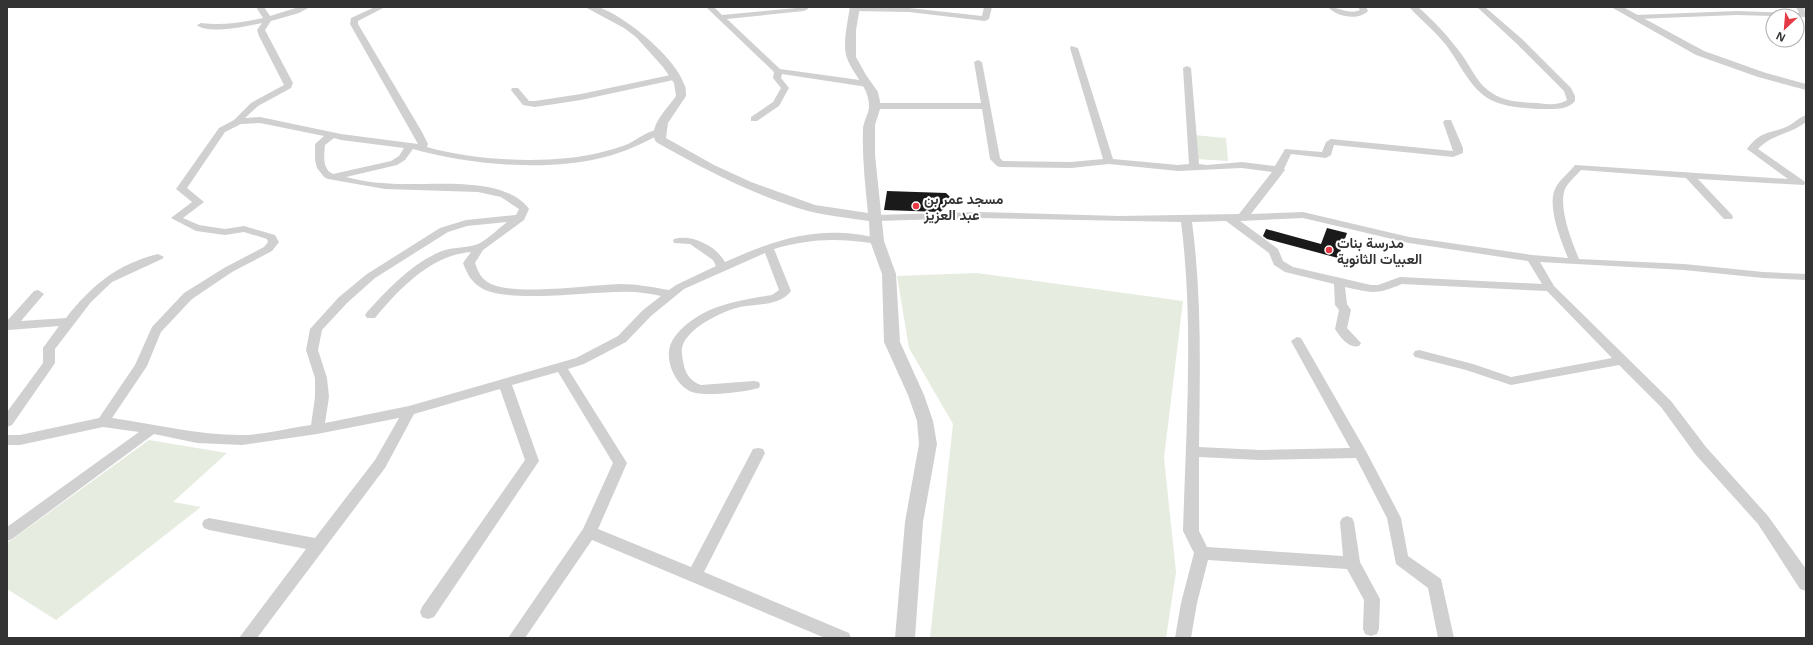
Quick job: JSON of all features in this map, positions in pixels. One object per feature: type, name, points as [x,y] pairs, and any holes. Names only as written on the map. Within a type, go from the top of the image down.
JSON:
[{"type":"street","points":[[260,7],[268,19]]},
{"type":"street","points":[[201,24],[208,28],[268,19],[306,7]]},
{"type":"street","points":[[381,7],[354,20],[354,24],[417,132],[423,144],[422,148]]},
{"type":"street","points":[[590,7],[627,26],[639,35],[668,65],[679,83],[681,96],[672,112],[662,123],[658,132],[660,140],[673,149],[747,185],[813,208],[875,218],[980,214],[1118,219],[1241,218],[1303,215],[1409,240],[1532,258],[1575,262],[1684,267],[1806,278]]},
{"type":"street","points":[[710,7],[778,71],[802,72],[867,84]]},
{"type":"street","points":[[904,638],[914,522],[928,444],[925,421],[916,395],[901,365],[892,342],[892,313],[889,274],[877,241],[869,148],[869,125],[876,106],[873,92],[861,76],[851,57],[851,30],[855,8],[909,10],[985,19],[988,7]]},
{"type":"street","points":[[1332,7],[1340,12],[1350,14],[1363,12],[1362,7]]},
{"type":"street","points":[[1412,7],[1443,37],[1464,64],[1480,89],[1489,96],[1516,104],[1549,106],[1567,105],[1571,101],[1571,96],[1568,90],[1519,41],[1481,7]]},
{"type":"street","points":[[1616,7],[1700,53],[1762,75],[1806,87]]},
{"type":"street","points":[[1668,7],[1681,14]]},
{"type":"street","points":[[1636,17],[1681,14],[1804,15],[1800,7]]},
{"type":"street","points":[[721,17],[804,9]]},
{"type":"street","points":[[238,121],[246,109],[288,86],[289,83],[261,30],[268,19]]},
{"type":"street","points":[[1074,48],[1109,161]]},
{"type":"street","points":[[978,62],[995,160],[1000,164],[1071,165],[1109,161],[1178,168],[1194,166],[1207,168],[1242,165],[1280,170]]},
{"type":"street","points":[[1187,68],[1194,166]]},
{"type":"street","points":[[754,119],[776,104],[785,88],[778,78],[778,71]]},
{"type":"street","points":[[515,90],[526,104],[535,104],[581,97],[675,77]]},
{"type":"street","points":[[876,106],[986,106]]},
{"type":"street","points":[[1803,185],[1752,149],[1762,139],[1770,134],[1792,128],[1806,118]]},
{"type":"street","points":[[103,422],[141,366],[156,330],[188,296],[228,270],[268,249],[274,242],[271,237],[260,232],[244,229],[225,232],[196,228],[176,218],[199,202],[181,189],[187,179],[222,130],[238,121],[260,120],[332,135],[422,148],[444,155],[511,162],[565,161],[603,155],[630,146],[658,132]]},
{"type":"street","points":[[1241,218],[1264,193],[1280,170],[1288,152],[1326,155],[1331,142],[1453,154],[1458,153],[1458,148],[1448,122]]},
{"type":"street","points":[[332,135],[320,144],[318,157],[322,168],[328,175],[335,178],[357,183],[389,187],[414,187],[498,193],[520,203],[524,210],[520,218],[479,248],[469,263],[473,275],[486,286],[501,291],[536,292],[620,288],[643,289],[670,294]]},
{"type":"street","points":[[335,178],[394,163],[402,158],[410,146]]},
{"type":"street","points":[[1575,262],[1562,230],[1560,190],[1578,167],[1803,185]]},
{"type":"street","points":[[1690,176],[1728,218]]},
{"type":"street","points":[[317,429],[322,397],[321,378],[312,350],[316,329],[343,300],[372,276],[444,230],[466,223],[520,218]]},
{"type":"street","points":[[1229,218],[1274,251],[1278,263],[1289,270],[1371,289],[1380,289],[1400,280],[1550,288]]},
{"type":"street","points":[[1183,638],[1189,603],[1202,553],[1191,531],[1193,452],[1192,401],[1195,365],[1191,256],[1186,219]]},
{"type":"street","points":[[7,440],[20,440],[103,422],[152,429],[197,438],[242,440],[317,429],[409,411],[505,385],[580,361],[622,339],[647,313],[680,287],[768,247],[795,239],[819,236],[846,236],[877,241]]},
{"type":"street","points":[[678,241],[692,241],[717,258],[722,267]]},
{"type":"street","points":[[754,385],[701,390],[693,388],[686,384],[678,368],[676,347],[680,338],[695,323],[713,312],[728,306],[776,298],[785,291],[768,247]]},
{"type":"street","points":[[371,315],[408,278],[434,260],[456,250],[479,248]]},
{"type":"street","points":[[7,422],[49,363],[49,348],[87,299],[108,280],[120,273],[158,257]]},
{"type":"street","points":[[1532,258],[1550,288],[1666,404],[1701,451],[1763,520],[1803,577],[1806,584]]},
{"type":"street","points":[[1339,281],[1341,305],[1345,310],[1341,329],[1354,343]]},
{"type":"street","points":[[8,326],[38,294]]},
{"type":"street","points":[[8,326],[69,322]]},
{"type":"street","points":[[1297,341],[1360,453],[1394,518],[1401,558],[1435,584],[1446,638]]},
{"type":"street","points":[[1419,354],[1443,361],[1469,366],[1511,381],[1622,360]]},
{"type":"street","points":[[516,638],[589,532],[620,463],[561,367]]},
{"type":"street","points":[[428,612],[532,461],[505,385]]},
{"type":"street","points":[[247,638],[380,464],[409,411]]},
{"type":"street","points":[[7,535],[152,429]]},
{"type":"street","points":[[1193,452],[1260,455],[1360,453]]},
{"type":"street","points":[[695,575],[758,453]]},
{"type":"street","points":[[1347,522],[1352,563],[1372,599],[1371,629]]},
{"type":"street","points":[[209,524],[319,545]]},
{"type":"street","points":[[589,532],[695,575],[842,638]]},
{"type":"street","points":[[1202,553],[1352,563]]},
{"type":"shaded area","points":[[1194,135],[1226,138],[1228,161],[1197,159]]},
{"type":"shaded area","points":[[977,273],[1183,301],[1164,458],[1176,572],[1166,638],[930,638],[953,424],[909,348],[897,276]]},
{"type":"shaded area","points":[[149,440],[227,453],[173,502],[201,507],[56,620],[7,589],[7,543]]},
{"type":"building","name":"مسجد عمر بن عبد العزيز","points":[[887,191],[946,193],[954,201],[940,212],[884,210]]},
{"type":"building","name":"مدرسة بنات العبيات الثانوية","points":[[1327,228],[1347,233],[1338,258],[1267,239],[1263,236],[1266,229],[1321,244]]},
{"type":"place","name":"مسجد عمر بن عبد العزيز","points":[[916,206]]},
{"type":"place","name":"مدرسة بنات العبيات الثانوية","points":[[1329,250]]}]
